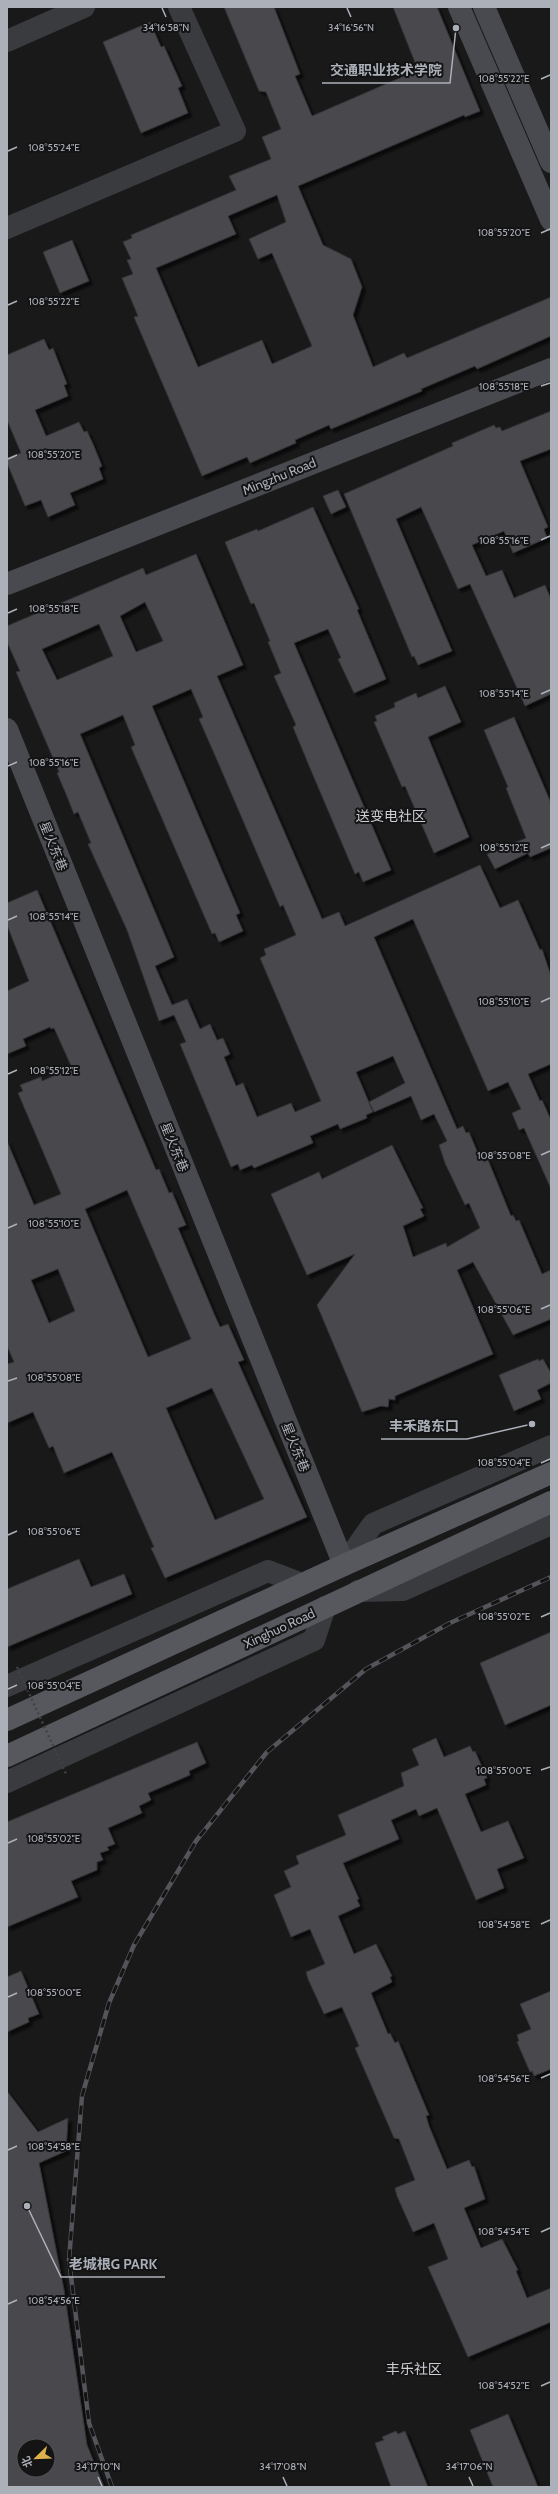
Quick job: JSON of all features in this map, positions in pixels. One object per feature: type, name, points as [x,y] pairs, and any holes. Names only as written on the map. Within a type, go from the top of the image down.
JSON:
[{"type":"main road","points":[[7,1720],[344,1564],[551,1473]]},
{"type":"main road","name":"Xinghuo Road","points":[[7,1756],[551,1502]]},
{"type":"street","points":[[7,41],[84,7]]},
{"type":"street","points":[[7,228],[235,131],[179,7]]},
{"type":"street","points":[[459,7],[551,220]]},
{"type":"street","points":[[484,7],[551,162]]},
{"type":"street","name":"Mingzhu Road","points":[[7,584],[551,369]]},
{"type":"street","name":"星火东巷","points":[[7,729],[344,1564]]},
{"type":"street","points":[[344,1564],[373,1524],[551,1446]]},
{"type":"street","points":[[358,1591],[402,1590],[551,1524]]},
{"type":"street","points":[[7,1686],[268,1571],[302,1584]]},
{"type":"street","points":[[7,1782],[314,1640],[325,1607]]},
{"type":"path","points":[[18,1667],[67,1776]]},
{"type":"building","points":[[224,7],[274,7],[300,74],[295,76],[312,116],[418,70],[393,7],[437,7],[480,111],[465,117],[464,115],[298,186],[323,245],[351,259],[362,287],[353,315],[373,367],[404,353],[407,358],[551,297],[551,336],[477,369],[475,366],[421,389],[422,391],[331,429],[329,425],[295,440],[296,443],[250,463],[247,457],[202,476],[134,317],[138,316],[122,278],[133,274],[127,260],[131,259],[123,242],[132,238],[131,235],[236,190],[229,176],[271,159],[262,137],[281,129],[266,92],[259,91]],"holes":[[[277,195],[286,222],[249,239],[258,259],[272,253],[312,346],[272,364],[262,340],[198,367],[156,268],[236,234],[228,216]]]},
{"type":"building","points":[[150,22],[161,47],[164,46],[182,86],[178,88],[188,113],[141,133],[103,42]]},
{"type":"building","points":[[72,240],[89,281],[60,293],[43,252]]},
{"type":"building","points":[[44,339],[49,350],[53,348],[67,384],[64,385],[68,396],[35,410],[46,436],[79,422],[84,432],[87,431],[93,444],[102,466],[99,468],[103,479],[70,493],[75,505],[48,517],[41,500],[25,506],[7,463],[7,458],[21,453],[7,420],[7,355]]},
{"type":"building","points":[[551,411],[551,449],[520,461],[548,527],[544,529],[547,538],[513,553],[504,531],[472,545],[486,576],[502,570],[514,598],[545,585],[551,599],[551,694],[525,706],[470,584],[458,589],[421,507],[396,519],[452,651],[418,665],[414,656],[412,657],[344,494],[453,446],[452,443],[494,425],[496,428],[500,427],[502,431]]},
{"type":"building","points":[[338,490],[346,507],[331,514],[323,496]]},
{"type":"building","points":[[313,507],[359,609],[357,610],[386,679],[354,693],[338,659],[341,658],[328,629],[294,643],[391,870],[363,882],[359,872],[355,874],[293,727],[296,725],[274,676],[281,673],[268,642],[270,641],[254,603],[251,604],[225,542],[257,529],[258,531]]},
{"type":"building","points":[[196,554],[243,665],[217,676],[322,919],[339,912],[345,926],[480,865],[500,908],[518,900],[540,950],[542,949],[551,976],[551,1064],[528,1074],[540,1101],[542,1100],[551,1120],[551,1189],[524,1128],[519,1130],[512,1113],[521,1109],[508,1082],[488,1091],[413,919],[374,937],[457,1129],[463,1126],[466,1133],[469,1132],[479,1156],[481,1155],[484,1162],[488,1160],[511,1216],[513,1215],[516,1221],[519,1220],[542,1274],[551,1270],[551,1319],[513,1335],[473,1262],[457,1270],[493,1354],[395,1396],[395,1400],[389,1399],[388,1407],[381,1406],[362,1412],[317,1305],[355,1254],[307,1275],[271,1194],[319,1172],[322,1179],[392,1145],[423,1208],[420,1209],[424,1216],[403,1226],[413,1257],[446,1243],[447,1247],[480,1228],[469,1203],[465,1205],[445,1163],[439,1145],[447,1141],[434,1114],[421,1120],[411,1096],[374,1112],[369,1102],[405,1083],[393,1056],[356,1072],[373,1112],[366,1115],[367,1118],[340,1129],[338,1124],[310,1136],[313,1143],[254,1168],[252,1165],[240,1170],[238,1164],[231,1167],[180,1044],[186,1042],[174,1015],[159,1021],[127,930],[88,844],[91,843],[78,812],[74,814],[57,773],[59,772],[16,672],[20,671],[7,642],[7,626],[143,568],[146,575]],"holes":[[[145,602],[163,641],[136,652],[120,616]],[[99,624],[113,656],[57,680],[42,649]],[[191,689],[203,717],[199,719],[280,907],[283,905],[296,935],[264,949],[266,955],[260,958],[321,1101],[295,1112],[291,1103],[257,1117],[243,1083],[236,1086],[224,1057],[230,1054],[223,1038],[217,1040],[210,1024],[200,1029],[187,999],[172,1005],[155,966],[174,957],[80,734],[123,715],[135,745],[131,747],[212,934],[215,933],[219,942],[243,931],[236,915],[240,913],[152,706]]]},
{"type":"building","points":[[445,686],[461,722],[428,737],[469,837],[434,853],[405,786],[402,787],[374,722],[377,721],[375,716],[395,707],[394,703],[416,693],[418,698]]},
{"type":"building","points":[[514,717],[551,803],[551,848],[530,857],[528,853],[495,869],[487,854],[526,838],[506,788],[508,787],[484,730]]},
{"type":"building","points":[[37,890],[156,1170],[159,1169],[169,1193],[172,1192],[186,1225],[178,1228],[215,1316],[220,1327],[228,1324],[244,1360],[238,1362],[307,1517],[165,1578],[151,1548],[154,1547],[112,1452],[64,1473],[53,1446],[49,1448],[33,1412],[7,1423],[7,1364],[14,1362],[7,1346],[7,1141],[34,1205],[61,1194],[18,1093],[23,1091],[20,1085],[41,1077],[42,1081],[72,1068],[54,1028],[51,1029],[50,1027],[23,1039],[26,1046],[7,1054],[7,991],[29,981],[7,925],[7,903]],"holes":[[[127,1190],[191,1339],[148,1357],[85,1209]],[[58,1269],[75,1311],[49,1323],[31,1280]],[[212,1388],[264,1499],[215,1520],[166,1408]]]},
{"type":"building","points":[[538,1359],[539,1361],[543,1359],[551,1373],[551,1383],[537,1390],[541,1399],[514,1411],[499,1375]]},
{"type":"building","points":[[79,1559],[91,1587],[124,1574],[132,1594],[7,1647],[7,1589]]},
{"type":"building","points":[[551,1632],[551,1705],[505,1725],[480,1663]]},
{"type":"building","points":[[436,1738],[444,1757],[470,1746],[473,1752],[475,1751],[487,1778],[484,1779],[486,1785],[465,1794],[481,1832],[508,1821],[524,1858],[497,1869],[504,1888],[476,1900],[437,1808],[419,1816],[416,1809],[391,1820],[399,1839],[343,1863],[359,1899],[357,1900],[360,1906],[338,1916],[354,1954],[376,1944],[392,1976],[390,1977],[392,1982],[371,1993],[388,2034],[390,2033],[395,2043],[398,2041],[429,2115],[426,2116],[429,2126],[447,2169],[469,2160],[472,2167],[474,2166],[485,2199],[464,2208],[481,2248],[502,2239],[518,2270],[516,2271],[527,2298],[551,2288],[551,2322],[468,2357],[428,2267],[448,2259],[434,2223],[413,2232],[397,2196],[395,2188],[415,2180],[399,2139],[394,2138],[355,2048],[359,2046],[342,2007],[324,2014],[308,1979],[306,1972],[325,1964],[310,1929],[291,1937],[274,1895],[291,1887],[284,1871],[299,1864],[296,1856],[346,1835],[338,1815],[404,1786],[401,1773],[419,1765],[412,1749]]},
{"type":"building","points":[[197,1742],[206,1763],[189,1771],[190,1775],[148,1793],[151,1800],[139,1806],[142,1813],[108,1828],[115,1844],[107,1847],[109,1850],[100,1853],[103,1860],[97,1862],[97,1870],[71,1881],[78,1897],[7,1927],[7,1822]]},
{"type":"building","points":[[21,1971],[39,2014],[28,2018],[29,2022],[7,2032],[7,1977]]},
{"type":"building","points":[[551,1991],[551,2069],[534,2076],[532,2071],[530,2072],[517,2042],[519,2041],[517,2035],[531,2029],[520,2004]]},
{"type":"building","points":[[7,2091],[38,2132],[68,2118],[66,2151],[39,2163],[64,2290],[87,2445],[104,2487],[7,2487]]},
{"type":"building","points":[[508,2414],[538,2487],[493,2487],[470,2430]]},
{"type":"building","points":[[396,2431],[398,2434],[405,2431],[428,2487],[391,2487],[375,2443],[384,2440],[382,2437]]},
{"type":"railway","points":[[112,2487],[89,2423],[69,2260],[82,2096],[109,2003],[134,1945],[196,1841],[267,1752],[366,1669],[450,1623],[551,1577]]},
{"type":"place","name":"交通职业技术学院","points":[[456,28]]},
{"type":"place","name":"丰禾路东口","points":[[532,1424]]},
{"type":"place","name":"老城根G PARK","points":[[27,2206]]},
{"type":"district","name":"送变电社区","points":[[391,816]]},
{"type":"district","name":"丰乐社区","points":[[414,2369]]}]
